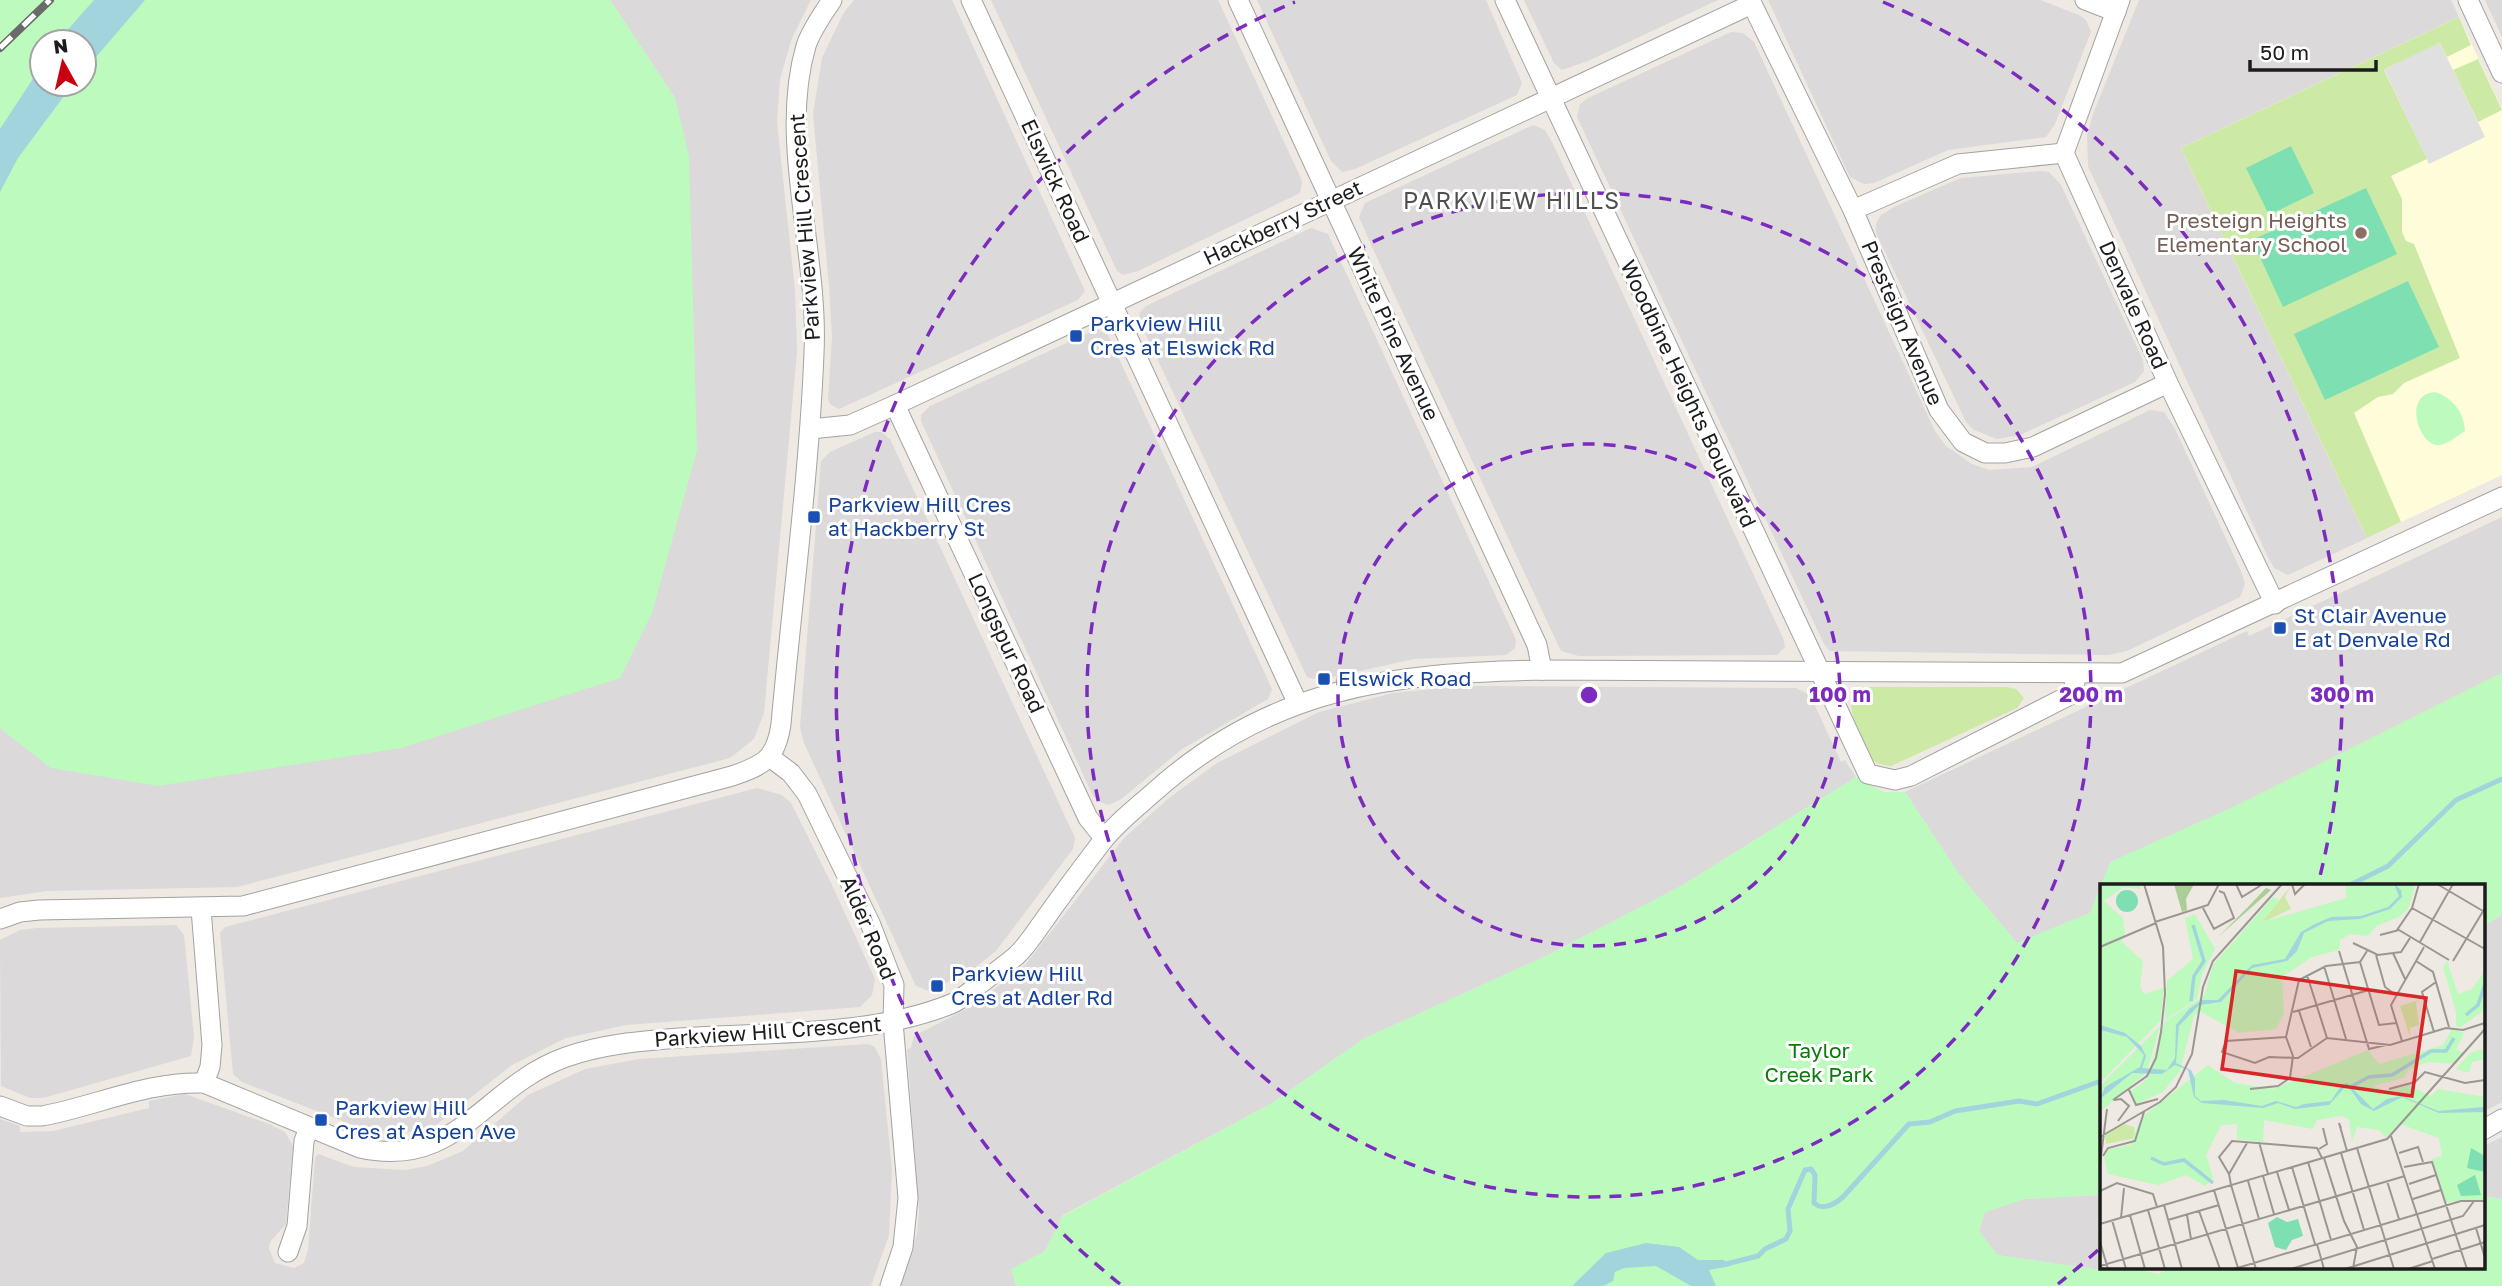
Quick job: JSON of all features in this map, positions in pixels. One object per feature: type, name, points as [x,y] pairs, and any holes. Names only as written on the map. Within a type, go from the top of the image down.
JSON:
[{"type":"street","name":"Parkview Hill Crescent","points":[[771,758],[779,740],[781,724],[810,429],[815,306],[796,101],[807,43],[832,0]]},
{"type":"street","name":"Elswick Road","points":[[971,0],[1298,704]]},
{"type":"street","name":"White Pine Avenue","points":[[1238,0],[1537,645],[1542,670]]},
{"type":"street","name":"Woodbine Heights Boulevard","points":[[1505,0],[1860,762],[1868,774],[1880,779],[1911,776],[2072,694],[2077,674]]},
{"type":"street","points":[[1853,210],[1958,164],[2064,153],[2118,6],[2085,0]]},
{"type":"street","points":[[2468,0],[2502,73]]},
{"type":"street","name":"Hackberry Street","points":[[810,429],[850,425],[895,405],[1751,2]]},
{"type":"street","name":"Presteign Avenue","points":[[1751,2],[1853,210],[1939,410],[1963,442],[1985,453],[2005,453],[2033,447],[2168,383]]},
{"type":"street","name":"Denvale Road","points":[[2064,153],[2168,383],[2275,604]]},
{"type":"street","name":"Longspur Road","points":[[895,405],[1088,818],[1104,838]]},
{"type":"street","name":"Parkview Hill Crescent","points":[[0,1105],[27,1116],[42,1116],[153,1087],[181,1082],[204,1083],[309,1128],[380,1152],[416,1150],[430,1146],[457,1131],[503,1091],[525,1077],[547,1065],[588,1050],[634,1042],[893,1022],[955,1003],[1018,954],[1104,838],[1184,765],[1236,732],[1298,704],[1350,688],[1404,677],[1453,672],[1818,671],[2099,675],[2132,670],[2502,498]]},
{"type":"street","points":[[0,919],[20,912],[39,910],[201,909],[243,906],[719,780],[755,768],[771,758]]},
{"type":"street","name":"Alder Road","points":[[771,758],[791,774],[807,794],[870,923],[894,985],[893,1022],[908,1198],[903,1247],[890,1286]]},
{"type":"street","points":[[201,909],[212,1045],[210,1067],[204,1083]]},
{"type":"street","points":[[2484,1129],[2502,1119]]},
{"type":"street","points":[[288,1252],[297,1226],[304,1141],[309,1128]]},
{"type":"shaded area","points":[[610,0],[811,0],[792,38],[780,79],[777,122],[795,290],[797,352],[764,713],[754,739],[730,758],[237,887],[47,891],[0,898],[0,728],[52,768],[675,98]]},
{"type":"shaded area","points":[[854,0],[952,0],[1085,291],[1078,300],[839,409],[830,404],[828,399],[832,337],[813,114],[822,58],[843,14]]},
{"type":"shaded area","points":[[991,0],[1218,0],[1299,174],[1302,182],[1300,193],[1138,271],[1123,275],[1117,271]]},
{"type":"shaded area","points":[[1257,0],[1486,0],[1522,83],[1517,95],[1355,169],[1342,172],[1331,161]]},
{"type":"shaded area","points":[[1524,0],[1718,0],[1588,61],[1562,70],[1554,63]]},
{"type":"shaded area","points":[[1768,0],[2040,0],[2079,15],[2086,20],[2091,32],[2055,124],[2046,137],[1948,150],[1874,183],[1864,184],[1850,177]]},
{"type":"shaded area","points":[[2139,0],[2451,0],[2459,17],[2181,148],[2367,538],[2288,575],[2274,568],[2267,555],[2088,166],[2087,136],[2093,114]]},
{"type":"shaded area","points":[[2485,0],[2502,0],[2502,37]]},
{"type":"shaded area","name":"Presteign Heights Elementary School","points":[[2459,17],[2502,109],[2502,475],[2367,538],[2181,148]]},
{"type":"shaded area","points":[[1731,32],[1743,33],[1754,42],[1935,431],[1946,446],[1972,464],[1989,470],[2032,467],[2150,410],[2164,412],[2175,429],[2241,571],[2245,584],[2240,597],[2127,651],[2108,655],[1830,651],[1824,644],[1577,117],[1580,104],[1588,98]]},
{"type":"shaded area","points":[[2440,43],[2485,137],[2429,164],[2384,69]]},
{"type":"shaded area","points":[[1533,125],[1545,130],[1554,146],[1783,638],[1785,647],[1777,655],[1579,656],[1561,651],[1373,249],[1359,217],[1365,203]]},
{"type":"shaded area","points":[[2049,172],[2061,185],[2143,360],[2144,371],[2135,382],[2020,435],[1997,439],[1974,430],[1966,422],[1876,233],[1876,224],[1881,215],[1894,207],[1961,178]]},
{"type":"shaded area","points":[[1311,228],[1328,234],[1516,640],[1515,648],[1506,655],[1414,659],[1319,680],[1307,677],[1139,320],[1140,312],[1146,306]]},
{"type":"shaded area","points":[[1097,329],[1108,335],[1272,689],[1268,699],[1182,749],[1120,800],[1108,805],[1093,796],[921,421],[921,415],[930,406]]},
{"type":"shaded area","points":[[875,432],[881,432],[890,439],[1075,838],[1073,849],[996,951],[968,973],[929,991],[916,986],[913,980],[804,743],[800,727],[821,461],[830,452]]},
{"type":"shaded area","points":[[2502,517],[2502,673],[2238,805],[2111,862],[2090,913],[2017,943],[1959,874],[1905,792],[2247,631],[2249,636]]},
{"type":"shaded area","points":[[1464,686],[1796,688],[1810,695],[1841,762],[1845,760],[1856,777],[1681,886],[1550,954],[1363,1039],[1272,1103],[1063,1215],[1045,1251],[1012,1269],[1016,1286],[901,1286],[917,1234],[919,1212],[907,1049],[911,1048],[914,1036],[974,1005],[1025,965],[1124,838],[1169,798],[1217,763],[1319,712],[1393,693]]},
{"type":"shaded area","points":[[757,788],[782,795],[791,803],[832,885],[875,979],[872,995],[860,1007],[626,1025],[566,1038],[512,1065],[436,1125],[405,1133],[366,1130],[242,1082],[233,1074],[220,933],[225,927]]},
{"type":"shaded area","points":[[2502,914],[2502,1102],[2484,1111],[2484,926]]},
{"type":"shaded area","points":[[176,925],[184,935],[194,1037],[191,1056],[43,1098],[30,1098],[1,1086],[0,940],[20,930],[37,928]]},
{"type":"shaded area","points":[[867,1044],[874,1046],[881,1059],[892,1170],[889,1235],[871,1286],[0,1286],[0,1119],[20,1126],[20,1132],[53,1131],[149,1108],[149,1101],[185,1094],[285,1132],[293,1146],[286,1224],[270,1242],[269,1249],[275,1263],[294,1268],[304,1263],[308,1250],[315,1158],[318,1154],[354,1167],[405,1170],[427,1166],[463,1151],[528,1095],[585,1069],[639,1059]]},
{"type":"shaded area","points":[[2502,1137],[2502,1199],[2484,1196],[2484,1146]]},
{"type":"shaded area","points":[[2100,1195],[2100,1268],[2104,1268],[2094,1269],[1997,1255],[1979,1231],[1985,1212],[2024,1199]]},
{"type":"green space","points":[[0,0],[610,0],[675,98],[689,156],[697,450],[652,613],[620,678],[401,748],[158,786],[51,768],[0,728]]},
{"type":"green space","name":"Presteign Heights Elementary School","points":[[2459,17],[2471,45],[2447,57],[2440,43],[2384,70],[2427,159],[2391,176],[2402,199],[2402,232],[2406,241],[2414,244],[2460,358],[2404,383],[2393,394],[2378,397],[2354,413],[2401,522],[2367,538],[2181,148]]},
{"type":"green space","points":[[2478,59],[2502,110],[2478,122],[2453,70]]},
{"type":"green space","points":[[2291,146],[2314,193],[2269,215],[2246,168]]},
{"type":"green space","points":[[2366,188],[2397,254],[2283,307],[2252,240]]},
{"type":"green space","points":[[2408,281],[2439,347],[2325,400],[2294,334]]},
{"type":"green space","points":[[2435,392],[2456,407],[2465,431],[2440,445],[2433,444],[2426,438],[2417,421],[2416,411],[2425,395]]},
{"type":"green space","name":"Taylor Creek Park","points":[[2502,673],[2502,914],[2484,926],[2484,884],[2101,884],[2110,862],[2238,805]]},
{"type":"green space","points":[[1862,687],[2006,687],[2016,689],[2024,698],[2017,708],[1891,766],[1874,761],[1857,730],[1851,701],[1852,695]]},
{"type":"green space","name":"Taylor Creek Park","points":[[1856,777],[1883,792],[1905,792],[1959,874],[2017,943],[2090,913],[2100,888],[2100,1195],[2024,1199],[1985,1212],[1979,1231],[1997,1255],[2094,1269],[2131,1268],[2158,1274],[2172,1268],[2484,1268],[2484,1196],[2502,1199],[2502,1286],[1016,1286],[1011,1269],[1045,1251],[1063,1216],[1272,1103],[1363,1039],[1550,954],[1681,886]]},
{"type":"water","points":[[94,0],[145,0],[98,55],[98,28],[69,28]]},
{"type":"water","points":[[28,86],[28,98],[63,98],[18,158],[0,192],[0,129]]},
{"type":"water","points":[[1646,1243],[1679,1247],[1698,1260],[1724,1260],[1730,1266],[1709,1270],[1716,1286],[1691,1286],[1656,1266],[1624,1268],[1615,1272],[1613,1281],[1603,1286],[1572,1286],[1606,1253]]},
{"type":"waterway","points":[[2352,884],[2388,866],[2456,800],[2502,779]]},
{"type":"waterway","points":[[1722,1265],[1758,1256],[1765,1249],[1786,1239],[1790,1231],[1788,1209],[1805,1170],[1811,1169],[1815,1175],[1814,1203],[1829,1206],[1843,1197],[1909,1124],[1930,1122],[1955,1111],[2019,1101],[2037,1104],[2100,1081]]},
{"type":"railway","points":[[0,48],[50,0]]},
{"type":"place","name":"Presteign Heights Elementary School","points":[[2361,233]]},
{"type":"place","name":"Parkview Hill Cres at Elswick Rd","points":[[1076,336]]},
{"type":"place","name":"Parkview Hill Cres at Hackberry St","points":[[814,517]]},
{"type":"place","name":"St Clair Avenue E at Denvale Rd","points":[[2280,628]]},
{"type":"place","name":"Elswick Road","points":[[1324,679]]},
{"type":"place","name":"Parkview Hill Cres at Adler Rd","points":[[937,986]]},
{"type":"place","name":"Parkview Hill Cres at Aspen Ave","points":[[321,1120]]},
{"type":"district","name":"PARKVIEW HILLS","points":[[1512,201]]}]
